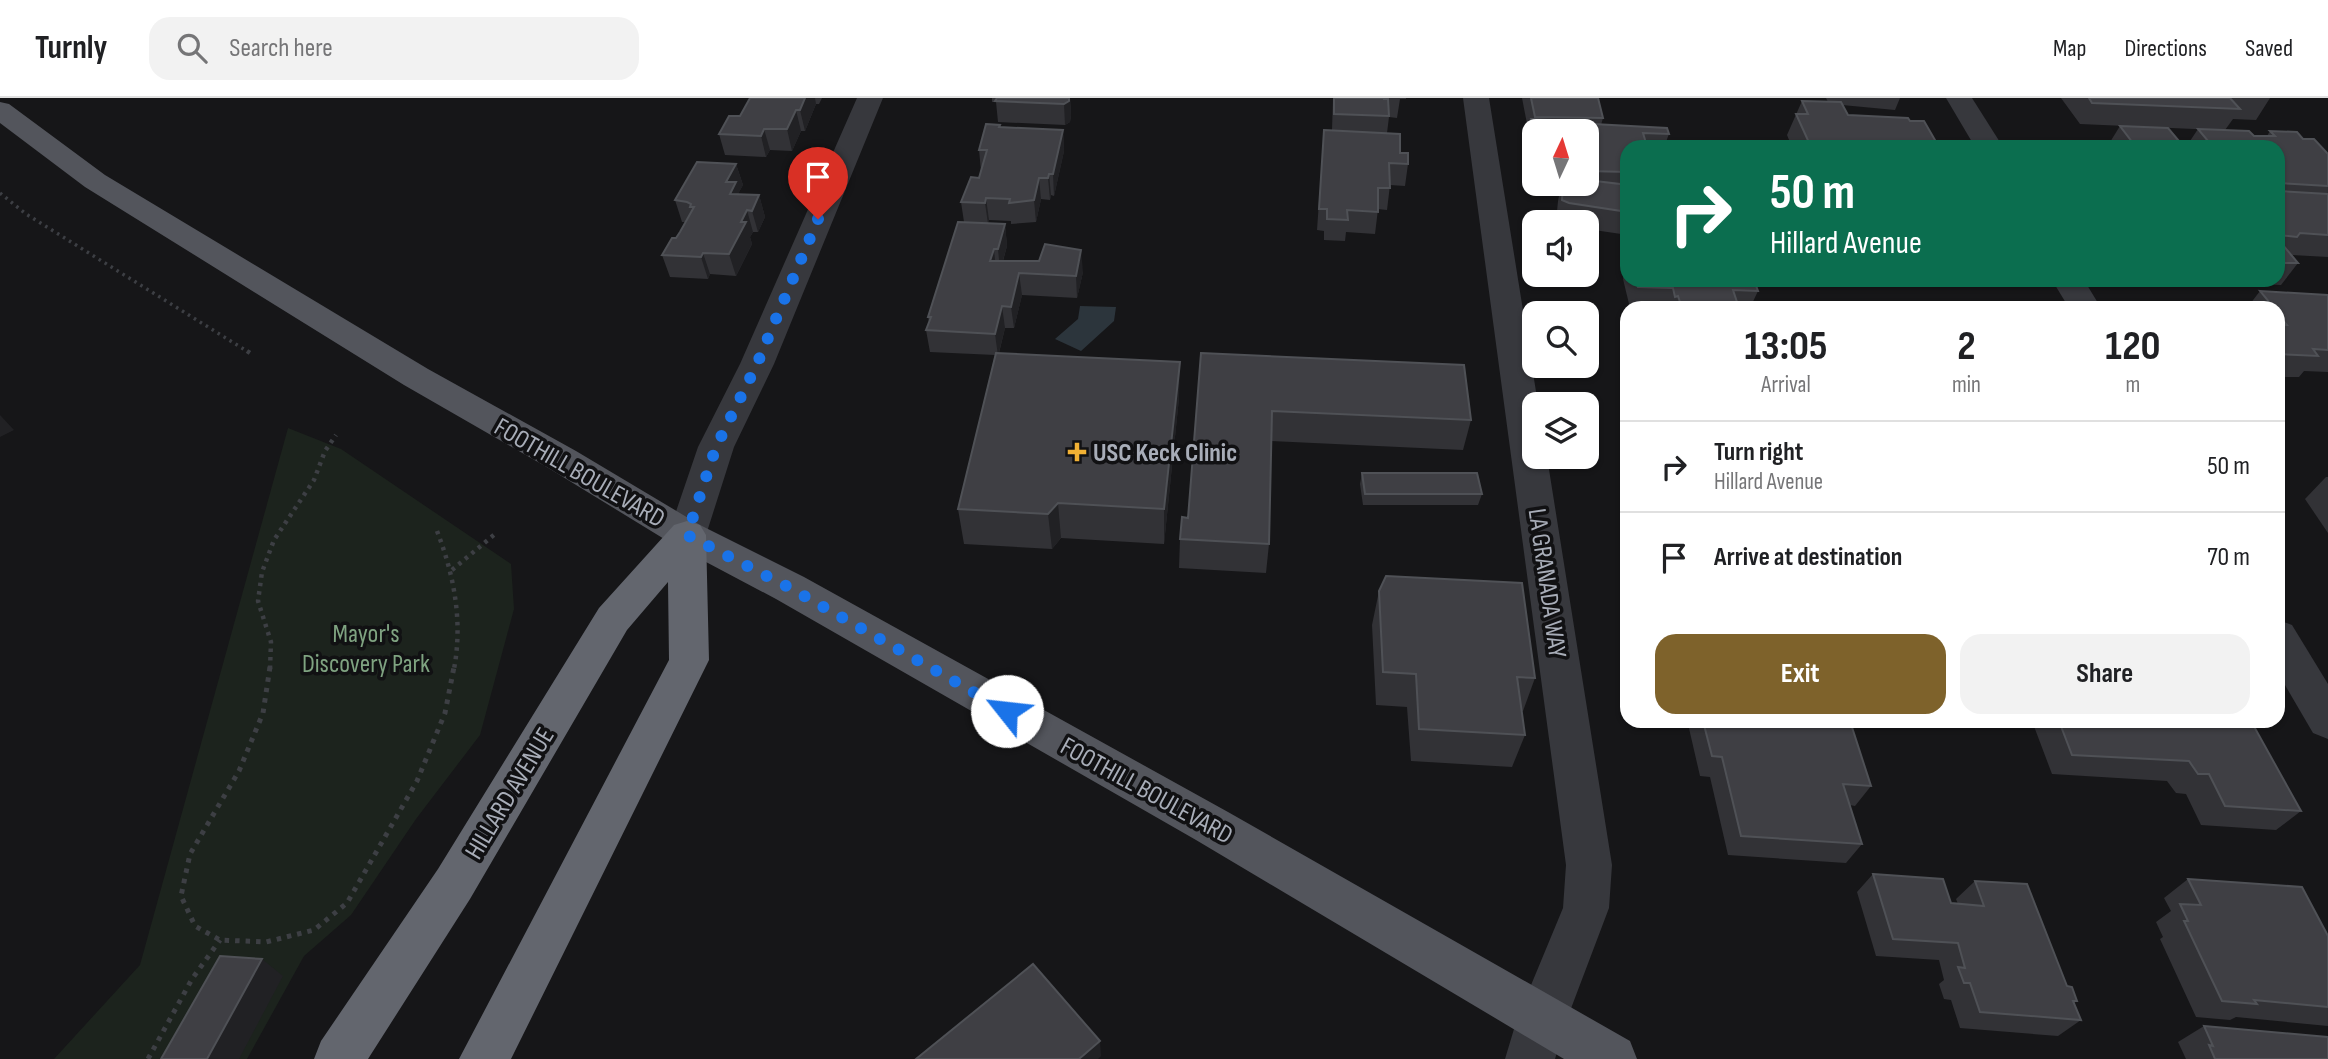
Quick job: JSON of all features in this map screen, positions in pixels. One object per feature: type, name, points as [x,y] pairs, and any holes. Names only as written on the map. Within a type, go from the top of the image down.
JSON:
[{"type":"highway","name":"HILLARD AVENUE","points":[[339,1059],[454,884],[613,619],[687,535]]},
{"type":"highway","name":"HILLARD AVENUE","points":[[484,1059],[689,660],[687,535]]},
{"type":"main road","name":"FOOTHILL BOULEVARD","points":[[0,110],[118,195],[428,384],[564,460],[687,535],[790,588],[1201,820],[1536,1039],[1612,1059]]},
{"type":"street","name":"HILLARD AVENUE","points":[[687,535],[716,447],[757,364],[870,98]]},
{"type":"street","name":"LA GRANADA WAY","points":[[1476,98],[1589,865],[1586,908],[1536,1039]]},
{"type":"street","points":[[1959,98],[1985,140]]},
{"type":"street","points":[[2285,648],[2328,721]]},
{"type":"path","points":[[0,193],[26,214],[250,353]]},
{"type":"path","points":[[336,435],[324,451],[314,480],[274,540],[262,572],[258,601],[271,642],[270,681],[263,713],[239,771],[190,854],[181,896],[195,926],[220,940],[266,942],[314,930],[347,903],[417,781],[445,713],[459,643],[452,570],[437,531]]},
{"type":"path","points":[[452,570],[495,534]]},
{"type":"path","points":[[148,1059],[192,979],[220,940]]},
{"type":"green space","name":"Mayor's Discovery Park","points":[[288,428],[341,449],[511,564],[514,609],[480,735],[416,819],[351,915],[304,956],[247,1059],[54,1059],[140,965]]},
{"type":"shaded area","points":[[1080,306],[1116,307],[1114,321],[1081,351],[1055,339],[1078,319]]},
{"type":"building","points":[[750,98],[805,98],[787,129],[764,129],[761,136],[719,134],[729,116],[740,116]]},
{"type":"building","points":[[997,98],[1069,98],[1069,101],[1064,104],[995,101]]},
{"type":"building","points":[[1334,98],[1388,99],[1389,116],[1334,114]]},
{"type":"building","points":[[1531,98],[1598,98],[1603,118],[1535,117]]},
{"type":"building","points":[[2089,98],[2230,98],[2240,109],[2092,103]]},
{"type":"building","points":[[1802,101],[1841,102],[1848,115],[1924,121],[1935,140],[1808,140],[1796,114],[1808,114]]},
{"type":"building","points":[[986,124],[1063,130],[1053,174],[1049,174],[1048,178],[1039,178],[1034,200],[1009,203],[1010,199],[986,198],[985,203],[961,202],[971,177],[979,178],[987,150],[979,150]]},
{"type":"building","points":[[1600,124],[1667,128],[1669,134],[1643,133],[1645,140],[1620,140],[1620,172],[1600,171]]},
{"type":"building","points":[[2120,126],[2168,128],[2178,140],[2131,140]]},
{"type":"building","points":[[2198,129],[2249,131],[2254,136],[2275,136],[2270,131],[2297,132],[2303,139],[2314,139],[2328,154],[2328,186],[2285,183],[2285,140],[2207,140]]},
{"type":"building","points":[[1324,130],[1400,134],[1400,153],[1408,153],[1408,164],[1389,163],[1390,188],[1378,188],[1378,212],[1347,210],[1348,220],[1327,219],[1327,209],[1319,209]]},
{"type":"building","points":[[697,162],[736,164],[726,182],[736,182],[730,194],[759,195],[752,211],[747,210],[741,222],[746,222],[729,254],[703,253],[701,257],[662,255],[672,238],[676,238],[694,207],[690,207],[691,204],[687,202],[675,200]]},
{"type":"building","points":[[1600,182],[1620,184],[1620,211],[1562,200],[1562,196],[1600,196]]},
{"type":"building","points":[[2285,191],[2328,194],[2328,235],[2300,233],[2297,237],[2285,236]]},
{"type":"building","points":[[958,222],[1005,224],[998,249],[994,249],[990,261],[1039,261],[1045,244],[1081,250],[1076,276],[1019,273],[1011,307],[1002,306],[995,334],[926,330]]},
{"type":"building","points":[[2285,248],[2298,263],[2285,263]]},
{"type":"building","points":[[1638,287],[1757,287],[1758,291],[1733,290],[1737,301],[1680,301],[1678,296],[1675,297],[1673,288]]},
{"type":"building","points":[[2260,291],[2328,295],[2328,350],[2313,349],[2318,356],[2285,354],[2285,301],[2268,301]]},
{"type":"building","points":[[996,353],[1180,362],[1164,509],[1058,503],[1048,514],[958,509]]},
{"type":"building","points":[[1201,353],[1464,365],[1471,420],[1272,411],[1269,544],[1180,539],[1182,517],[1188,518]]},
{"type":"building","points":[[1362,473],[1477,473],[1482,494],[1365,494]]},
{"type":"building","points":[[1386,576],[1522,583],[1535,678],[1517,677],[1525,735],[1419,729],[1416,674],[1383,672],[1379,591]]},
{"type":"building","points":[[1705,728],[1852,728],[1871,786],[1843,784],[1862,844],[1741,836],[1722,757],[1712,756]]},
{"type":"building","points":[[2062,728],[2255,728],[2301,811],[2225,806],[2209,774],[2198,774],[2189,761],[2072,755]]},
{"type":"building","points":[[1873,874],[1943,879],[1951,903],[1984,906],[1975,881],[2027,884],[2067,986],[2072,987],[2077,1001],[2073,1001],[2081,1020],[1980,1012],[1970,983],[1964,983],[1958,967],[1965,968],[1958,943],[1893,939]]},
{"type":"building","points":[[2188,879],[2302,887],[2328,936],[2328,1007],[2254,1000],[2257,1004],[2222,1001],[2184,921],[2188,921],[2180,904],[2201,905]]},
{"type":"building","points":[[220,956],[262,959],[207,1059],[161,1059]]},
{"type":"building","points":[[1033,964],[1100,1041],[1079,1059],[916,1059]]},
{"type":"building","points":[[2204,1026],[2328,1037],[2328,1059],[2215,1059],[2209,1045],[2213,1046]]},
{"type":"place","name":"USC Keck Clinic","points":[[1077,452]]},
{"type":"route","points":[[818,219],[757,364],[716,447],[687,535],[790,588],[1007,711]]}]
